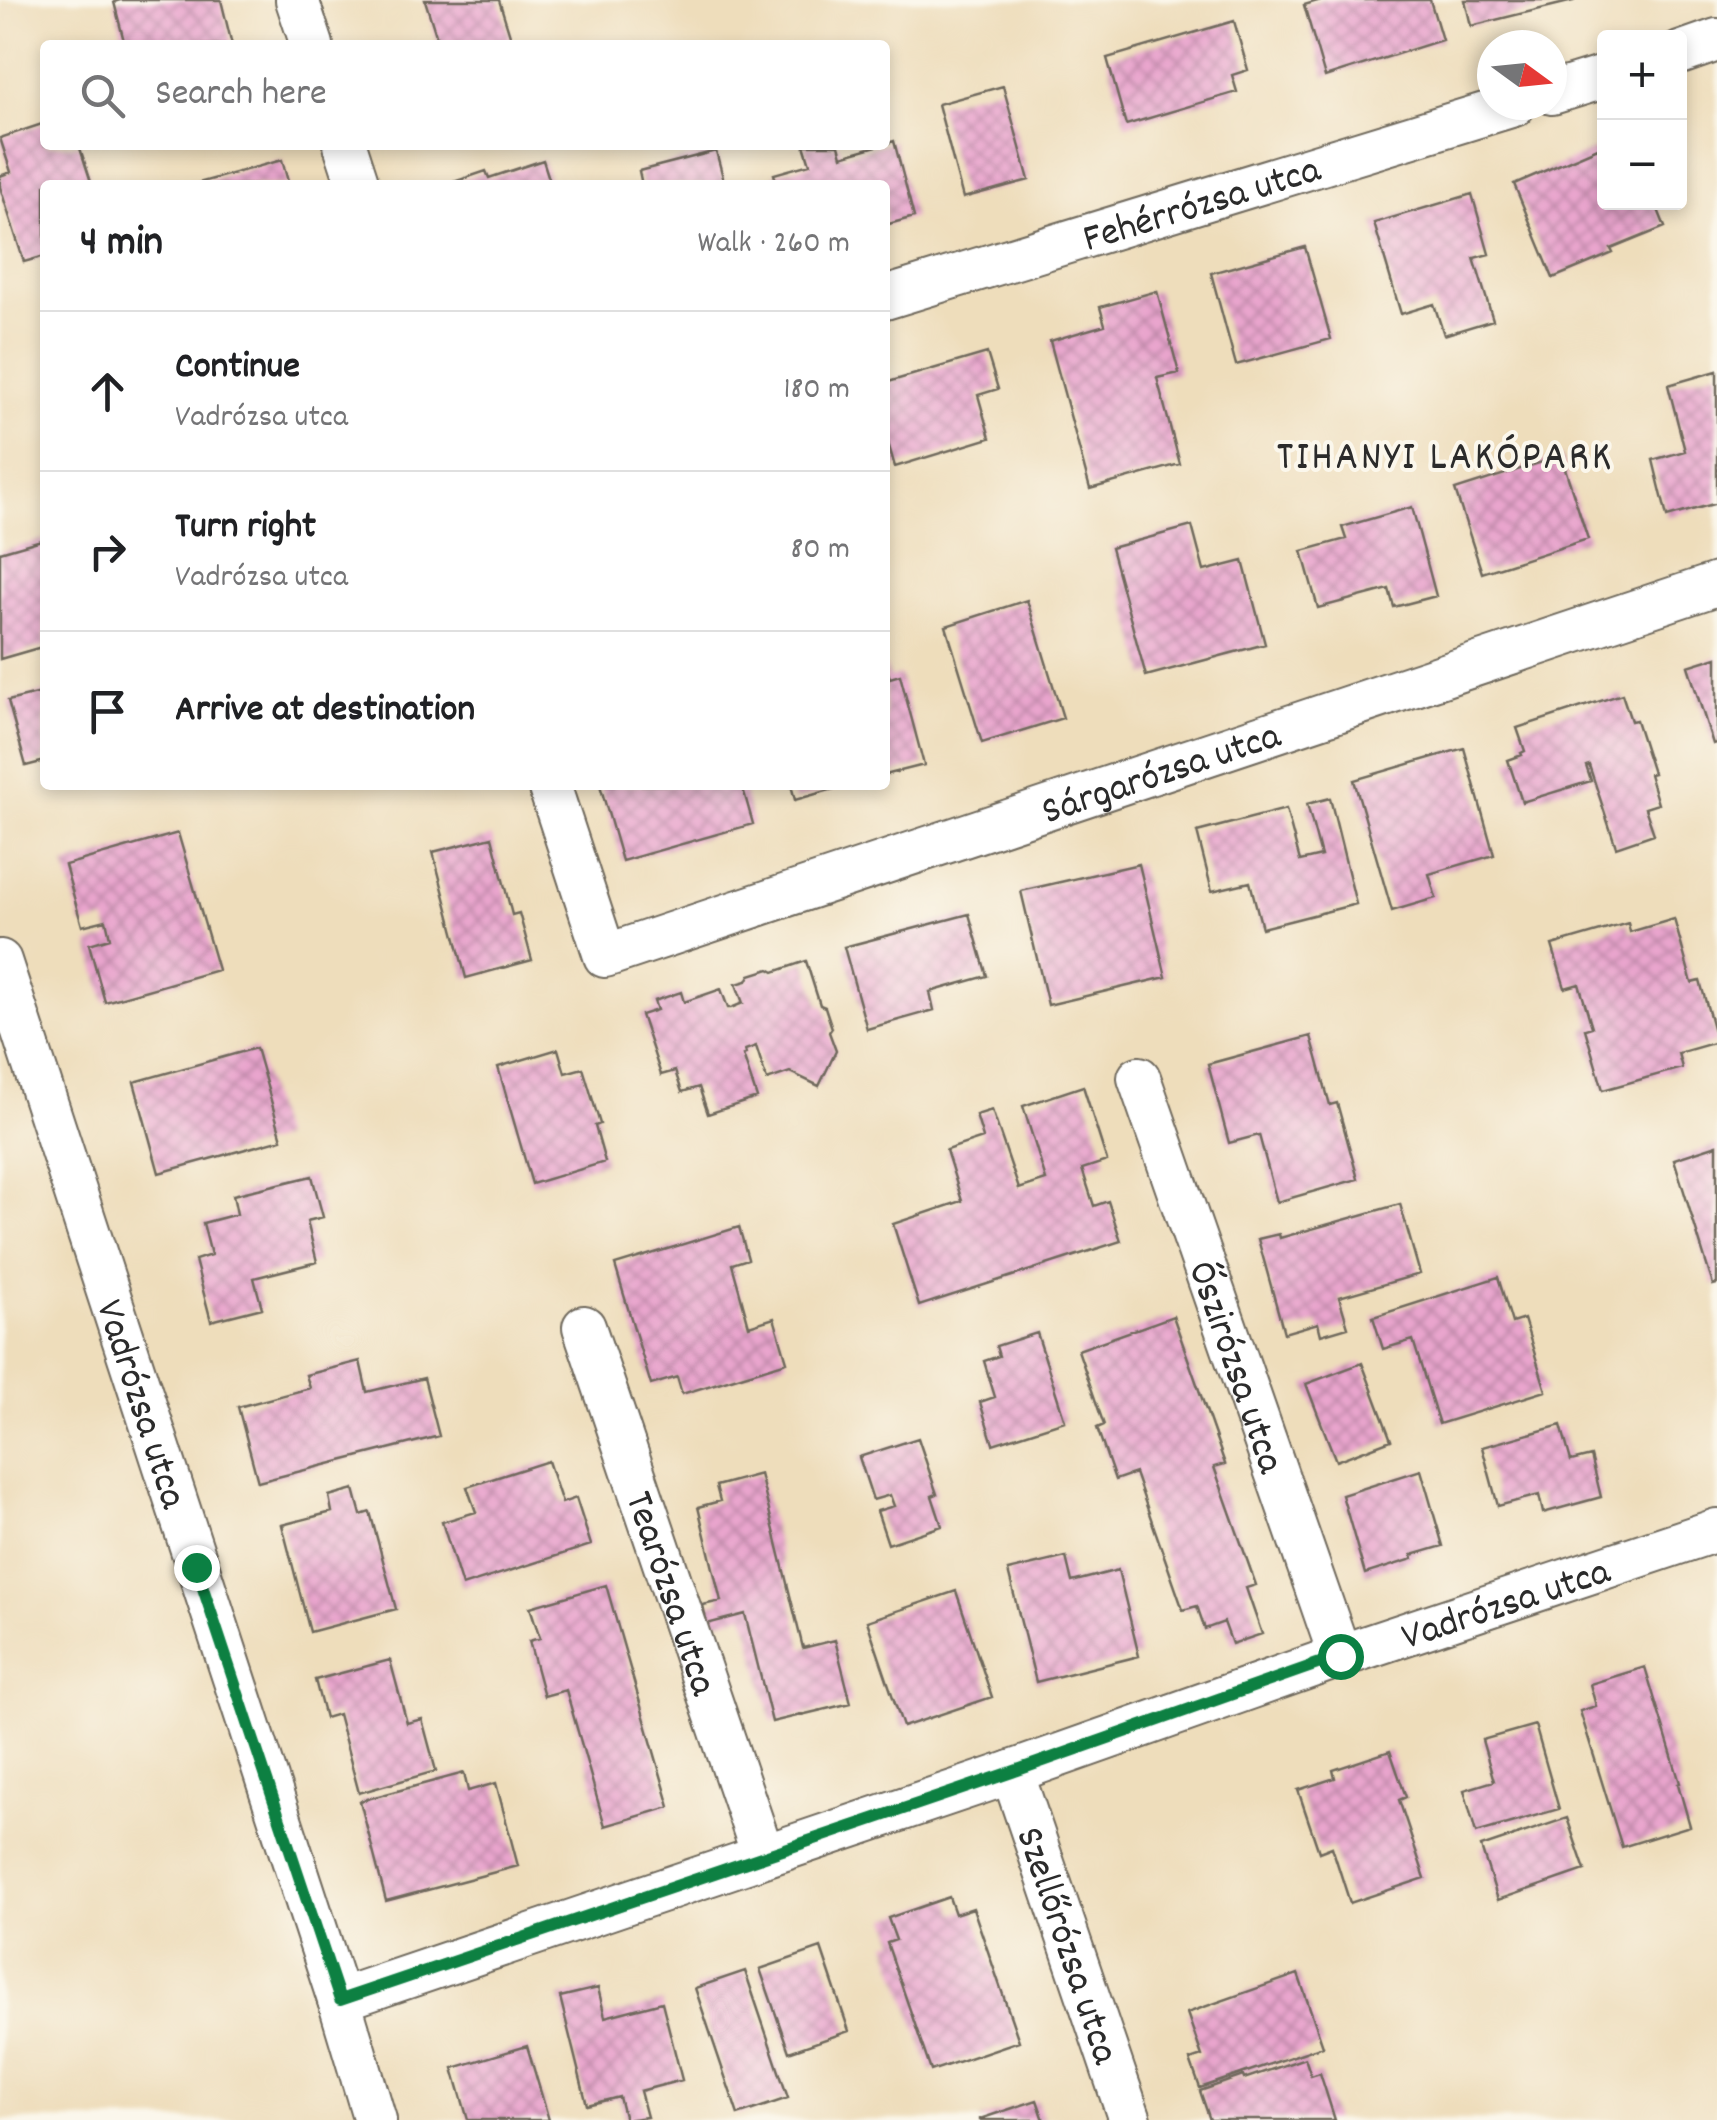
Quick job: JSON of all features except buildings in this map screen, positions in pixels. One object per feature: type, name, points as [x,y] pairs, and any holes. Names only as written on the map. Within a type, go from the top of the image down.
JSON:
[{"type":"street","points":[[298,0],[310,40]]},
{"type":"street","points":[[1687,51],[1717,40]]},
{"type":"street","points":[[1567,88],[1597,79]]},
{"type":"street","name":"Fehérrózsa utca","points":[[890,296],[1477,116]]},
{"type":"street","points":[[347,150],[356,180]]},
{"type":"street","name":"Sárgarózsa utca","points":[[552,790],[605,956],[1717,584]]},
{"type":"street","name":"Vadrózsa utca","points":[[0,961],[340,2000],[1340,1656],[1715,1537]]},
{"type":"street","name":"Őszirózsa utca","points":[[1139,1078],[1340,1656]]},
{"type":"street","name":"Tearózsa utca","points":[[584,1327],[763,1855]]},
{"type":"street","name":"Szellőrózsa utca","points":[[1012,1772],[1130,2120]]},
{"type":"street","points":[[340,2000],[375,2120]]},
{"type":"district","name":"TIHANYI LAKÓPARK","points":[[1445,453]]},
{"type":"route","points":[[196,1567],[340,2000],[1340,1656]]}]
